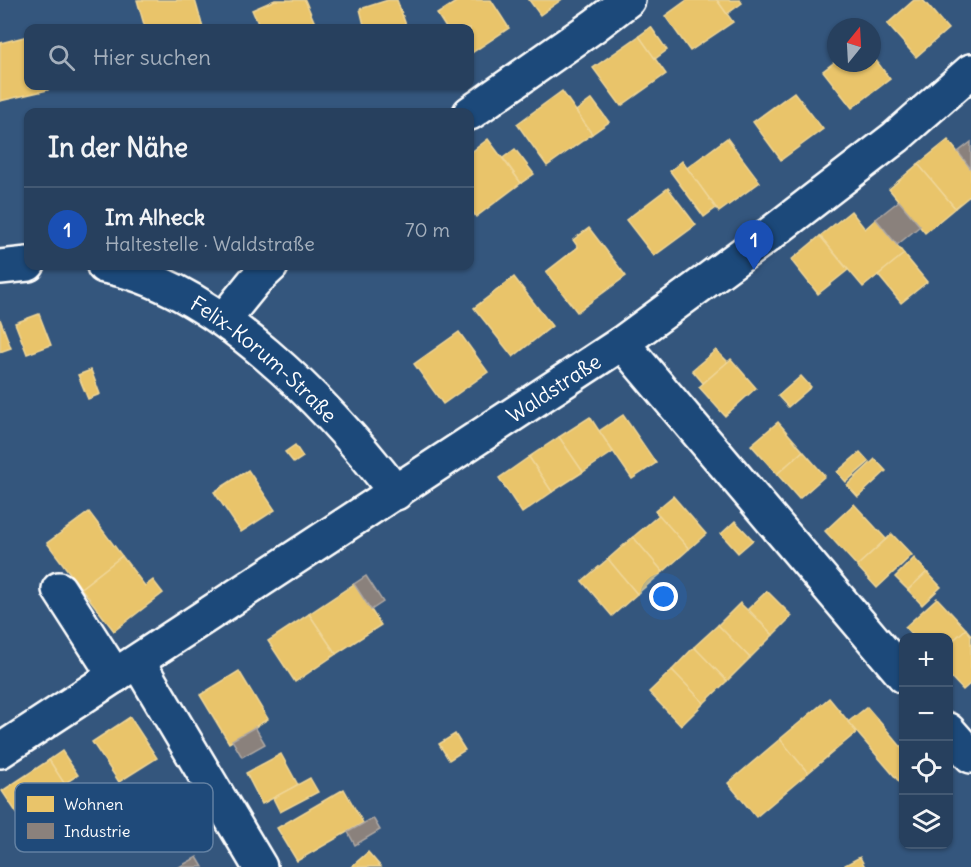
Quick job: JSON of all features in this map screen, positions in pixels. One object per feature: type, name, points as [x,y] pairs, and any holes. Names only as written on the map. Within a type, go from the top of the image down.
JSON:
[{"type":"street","points":[[474,110],[628,0]]},
{"type":"street","name":"Waldstraße","points":[[0,751],[622,343],[774,231],[896,137],[971,71]]},
{"type":"street","points":[[0,267],[24,264]]},
{"type":"street","name":"Felix-Korum-Straße","points":[[128,270],[173,290],[224,320],[295,380],[367,456],[396,493]]},
{"type":"street","points":[[224,320],[254,282],[267,270]]},
{"type":"street","points":[[622,343],[899,671]]},
{"type":"street","points":[[59,589],[126,669],[203,783]]},
{"type":"street","points":[[953,736],[971,756]]},
{"type":"street","points":[[213,798],[260,867]]},
{"type":"building: Wohnen","points":[[137,0],[195,0],[202,24],[144,24]]},
{"type":"building: Wohnen","points":[[275,0],[305,0],[315,24],[258,24],[252,10]]},
{"type":"building: Wohnen","points":[[388,0],[397,0],[406,24],[364,24],[360,9]]},
{"type":"building: Wohnen","points":[[459,0],[491,0],[509,28],[474,51],[474,24],[443,24],[437,14]]},
{"type":"building: Wohnen","points":[[529,0],[561,0],[540,15]]},
{"type":"building: Wohnen","points":[[687,0],[717,0],[733,22],[690,51],[665,16]]},
{"type":"building: Wohnen","points":[[717,0],[740,0],[742,3],[727,14]]},
{"type":"building: Wohnen","points":[[914,0],[923,0],[948,29],[916,57],[887,24]]},
{"type":"building: Wohnen","points":[[651,27],[667,50],[655,59],[639,36]]},
{"type":"building: Wohnen","points":[[639,36],[666,74],[621,106],[593,68]]},
{"type":"building: Wohnen","points":[[24,37],[24,90],[48,90],[0,101],[0,43]]},
{"type":"building: Wohnen","points":[[881,67],[890,79],[852,108],[823,71],[827,68],[827,72],[881,72]]},
{"type":"building: Wohnen","points":[[562,91],[592,134],[547,166],[517,124]]},
{"type":"building: Wohnen","points":[[794,92],[823,129],[781,160],[753,122]]},
{"type":"building: Wohnen","points":[[592,99],[609,122],[592,134],[576,111]]},
{"type":"building: Wohnen","points":[[727,138],[760,182],[719,212],[687,168]]},
{"type":"building: Wohnen","points":[[488,139],[521,183],[476,217],[474,214],[474,150]]},
{"type":"building: Wohnen","points":[[948,140],[971,169],[971,195],[955,208],[918,164]]},
{"type":"building: Wohnen","points":[[515,149],[534,174],[521,183],[503,158]]},
{"type":"building: Wohnen","points":[[682,161],[716,208],[704,217],[670,171]]},
{"type":"building: Wohnen","points":[[918,164],[955,208],[925,233],[889,189]]},
{"type":"building: Wohnen","points":[[668,188],[696,225],[654,256],[626,220]]},
{"type":"building: Wohnen","points":[[851,211],[865,229],[876,219],[904,254],[863,287],[820,236]]},
{"type":"building: Wohnen","points":[[589,228],[626,276],[577,312],[546,272],[578,247],[573,240]]},
{"type":"building: Wohnen","points":[[820,236],[848,270],[818,294],[791,260]]},
{"type":"building: Wohnen","points":[[904,254],[927,282],[901,303],[878,275]]},
{"type":"building: Wohnen","points":[[514,277],[552,326],[513,357],[474,308]]},
{"type":"building: Wohnen","points":[[39,314],[51,345],[27,354],[15,323]]},
{"type":"building: Wohnen","points":[[0,319],[11,348],[0,352]]},
{"type":"building: Wohnen","points":[[459,332],[488,372],[443,404],[414,364]]},
{"type":"building: Wohnen","points":[[716,350],[728,362],[703,383],[692,370]]},
{"type":"building: Wohnen","points":[[731,359],[756,388],[725,416],[699,387]]},
{"type":"building: Wohnen","points":[[91,370],[100,394],[88,399],[78,375]]},
{"type":"building: Wohnen","points":[[801,376],[811,387],[788,407],[778,396]]},
{"type":"building: Wohnen","points":[[623,415],[656,463],[632,479],[599,431]]},
{"type":"building: Wohnen","points":[[590,417],[613,452],[583,472],[559,437]]},
{"type":"building: Wohnen","points":[[778,422],[803,451],[777,474],[751,445]]},
{"type":"building: Wohnen","points":[[559,437],[583,472],[552,492],[529,457]]},
{"type":"building: Wohnen","points":[[295,445],[303,457],[294,463],[285,452]]},
{"type":"building: Wohnen","points":[[803,451],[825,476],[799,499],[777,474]]},
{"type":"building: Wohnen","points":[[860,452],[869,462],[846,482],[837,472]]},
{"type":"building: Wohnen","points":[[529,457],[552,492],[522,513],[499,478]]},
{"type":"building: Wohnen","points":[[875,459],[886,471],[858,497],[847,485]]},
{"type":"building: Wohnen","points":[[248,470],[275,510],[241,532],[214,492]]},
{"type":"building: Wohnen","points":[[673,496],[706,534],[689,549],[655,511]]},
{"type":"building: Wohnen","points":[[854,504],[886,539],[857,566],[825,531]]},
{"type":"building: Wohnen","points":[[89,512],[122,556],[81,588],[47,543]]},
{"type":"building: Wohnen","points":[[659,515],[689,549],[663,572],[633,537]]},
{"type":"building: Wohnen","points":[[735,521],[753,540],[738,553],[721,534]]},
{"type":"building: Wohnen","points":[[892,534],[912,555],[877,588],[857,566]]},
{"type":"building: Wohnen","points":[[633,537],[663,572],[637,594],[608,559]]},
{"type":"building: Wohnen","points":[[122,556],[145,586],[153,580],[163,593],[114,631],[81,588]]},
{"type":"building: Wohnen","points":[[914,558],[927,572],[908,590],[895,577]]},
{"type":"building: Wohnen","points":[[608,559],[637,594],[612,616],[582,581]]},
{"type":"building: Wohnen","points":[[927,572],[941,587],[922,605],[908,590]]},
{"type":"building: Wohnen","points":[[354,584],[381,625],[336,654],[309,614]]},
{"type":"building: Wohnen","points":[[767,591],[792,616],[773,635],[748,609]]},
{"type":"building: Wohnen","points":[[937,598],[966,629],[953,641],[953,633],[910,633],[905,627]]},
{"type":"building: Wohnen","points":[[740,603],[773,635],[750,658],[718,625]]},
{"type":"building: Wohnen","points":[[309,614],[336,654],[295,682],[268,641]]},
{"type":"building: Wohnen","points":[[718,625],[750,658],[727,681],[694,647]]},
{"type":"building: Wohnen","points":[[966,629],[971,635],[971,683],[963,690],[953,679],[953,641]]},
{"type":"building: Wohnen","points":[[694,647],[727,681],[704,703],[672,670]]},
{"type":"building: Wohnen","points":[[672,670],[704,703],[681,726],[649,692]]},
{"type":"building: Wohnen","points":[[239,671],[268,719],[229,743],[200,695]]},
{"type":"building: Wohnen","points":[[829,698],[857,732],[808,773],[780,739]]},
{"type":"building: Wohnen","points":[[867,707],[899,744],[899,782],[848,722]]},
{"type":"building: Wohnen","points":[[130,717],[157,758],[119,782],[92,742]]},
{"type":"building: Wohnen","points":[[455,734],[465,750],[449,760],[439,744]]},
{"type":"building: Wohnen","points":[[780,739],[808,773],[756,817],[728,783]]},
{"type":"building: Wohnen","points":[[62,751],[78,775],[63,783],[49,760]]},
{"type":"building: Wohnen","points":[[281,754],[298,785],[262,804],[246,773]]},
{"type":"building: Wohnen","points":[[49,760],[64,783],[15,783],[15,810],[2,791]]},
{"type":"building: Wohnen","points":[[310,778],[318,792],[280,812],[273,798]]},
{"type":"building: Wohnen","points":[[344,789],[363,823],[297,861],[277,828]]},
{"type":"building: Wohnen","points":[[368,852],[381,867],[351,867]]},
{"type":"building: Wohnen","points":[[860,857],[865,867],[846,867],[845,865]]},
{"type":"building: Industrie","points":[[971,142],[971,169],[958,152]]},
{"type":"building: Industrie","points":[[899,201],[920,226],[897,245],[876,219]]},
{"type":"building: Industrie","points":[[366,576],[383,602],[371,610],[354,584]]},
{"type":"building: Industrie","points":[[255,727],[265,744],[242,757],[232,740]]},
{"type":"building: Industrie","points":[[373,818],[380,830],[355,845],[348,832]]},
{"type":"building: Industrie","points":[[197,857],[203,867],[179,867]]},
{"type":"place","name":"Im Alheck","points":[[754,270]]}]
